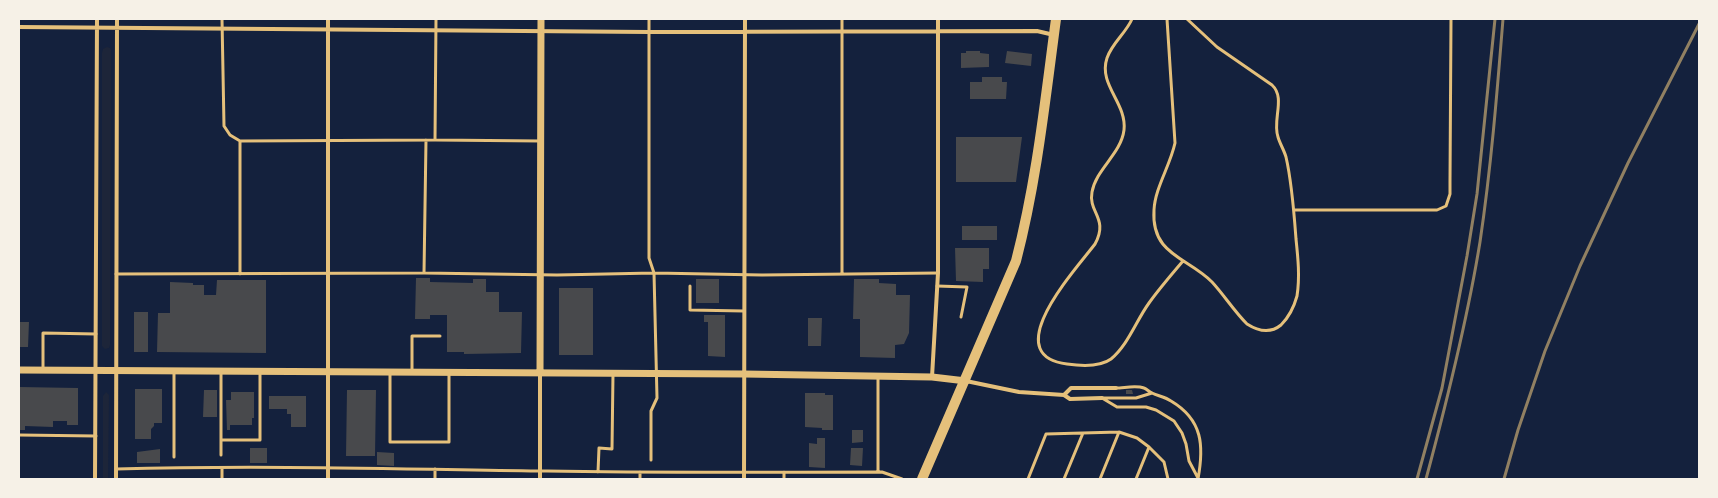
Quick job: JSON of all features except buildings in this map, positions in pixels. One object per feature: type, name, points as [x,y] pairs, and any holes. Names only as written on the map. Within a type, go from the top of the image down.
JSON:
[{"type":"highway","points":[[922,479],[966,381],[1016,261],[1037,166],[1056,19]]},
{"type":"street","points":[[95,479],[97,19]]},
{"type":"street","points":[[116,479],[117,19]]},
{"type":"street","points":[[328,19],[328,479]]},
{"type":"street","points":[[540,479],[542,141],[541,19]]},
{"type":"street","points":[[744,479],[745,19]]},
{"type":"street","points":[[932,377],[938,273],[938,19]]},
{"type":"street","points":[[19,27],[649,32],[1037,31],[1054,35]]},
{"type":"street","points":[[19,370],[744,374],[932,377],[966,381],[1019,392],[1064,395],[1070,399],[1102,398]]},
{"type":"street","points":[[1064,395],[1071,388],[1116,388]]},
{"type":"lane","points":[[222,19],[224,126],[230,135],[240,141],[542,141]]},
{"type":"lane","points":[[435,140],[436,19]]},
{"type":"lane","points":[[649,19],[649,258],[654,273],[655,374],[657,398],[651,411],[651,460]]},
{"type":"lane","points":[[842,19],[842,273]]},
{"type":"lane","points":[[1132,19],[1126,30],[1112,48],[1105,65],[1106,81],[1122,113],[1124,129],[1118,147],[1100,173],[1092,193],[1101,230],[1095,244],[1054,298],[1044,315],[1038,339],[1042,352],[1054,361],[1066,364],[1095,364],[1110,360],[1122,347],[1148,304],[1183,261]]},
{"type":"lane","points":[[1167,19],[1175,143],[1172,156],[1155,201],[1154,211],[1156,230],[1162,243],[1172,254],[1200,272],[1212,282],[1247,324],[1262,331],[1277,328],[1283,323],[1293,309],[1298,284],[1294,210],[1286,156],[1276,128],[1279,101],[1276,88],[1217,47],[1187,19]]},
{"type":"lane","points":[[1294,210],[1437,210],[1446,206],[1450,194],[1451,19]]},
{"type":"lane","points":[[424,273],[426,140]]},
{"type":"lane","points":[[240,141],[240,274]]},
{"type":"lane","points":[[116,274],[424,273],[541,275],[654,273],[744,275],[938,273]]},
{"type":"lane","points":[[690,286],[690,310],[744,310]]},
{"type":"lane","points":[[937,286],[967,287],[961,317]]},
{"type":"lane","points":[[43,370],[43,333],[96,334]]},
{"type":"lane","points":[[412,372],[412,336],[440,336]]},
{"type":"lane","points":[[174,371],[174,457]]},
{"type":"lane","points":[[221,372],[221,456]]},
{"type":"lane","points":[[221,440],[260,440],[260,372]]},
{"type":"lane","points":[[390,372],[390,442],[449,442],[449,372]]},
{"type":"lane","points":[[598,472],[599,448],[612,449],[613,374]]},
{"type":"lane","points":[[878,376],[878,472]]},
{"type":"lane","points":[[1116,388],[1144,388],[1172,401],[1184,410],[1193,421],[1198,431],[1202,450],[1198,479]]},
{"type":"lane","points":[[1102,398],[1136,398],[1152,393]]},
{"type":"lane","points":[[1102,398],[1117,407],[1146,407],[1156,410],[1174,421],[1182,433],[1186,444],[1189,461],[1198,479]]},
{"type":"lane","points":[[1100,479],[1119,432]]},
{"type":"lane","points":[[1028,479],[1046,434],[1119,432],[1137,438],[1150,446],[1164,462],[1168,479]]},
{"type":"lane","points":[[1064,479],[1083,433]]},
{"type":"lane","points":[[19,435],[96,436]]},
{"type":"lane","points":[[1136,479],[1150,446]]},
{"type":"lane","points":[[222,468],[222,479]]},
{"type":"lane","points":[[116,469],[328,468],[598,472],[878,472],[902,479]]},
{"type":"lane","points":[[435,469],[435,479]]},
{"type":"lane","points":[[640,472],[640,479]]},
{"type":"lane","points":[[784,472],[784,479]]},
{"type":"shaded area","points":[[107,47],[111,50],[110,345],[109,348],[105,349],[102,346],[102,53],[103,49]]},
{"type":"shaded area","points":[[106,392],[109,395],[108,479],[103,479],[103,396]]},
{"type":"railway","points":[[1417,479],[1442,388],[1467,256],[1477,194],[1495,19]]},
{"type":"railway","points":[[1426,479],[1456,361],[1480,242],[1491,159],[1503,19]]},
{"type":"railway","points":[[1504,479],[1518,430],[1545,351],[1580,266],[1628,163],[1699,24]]}]
